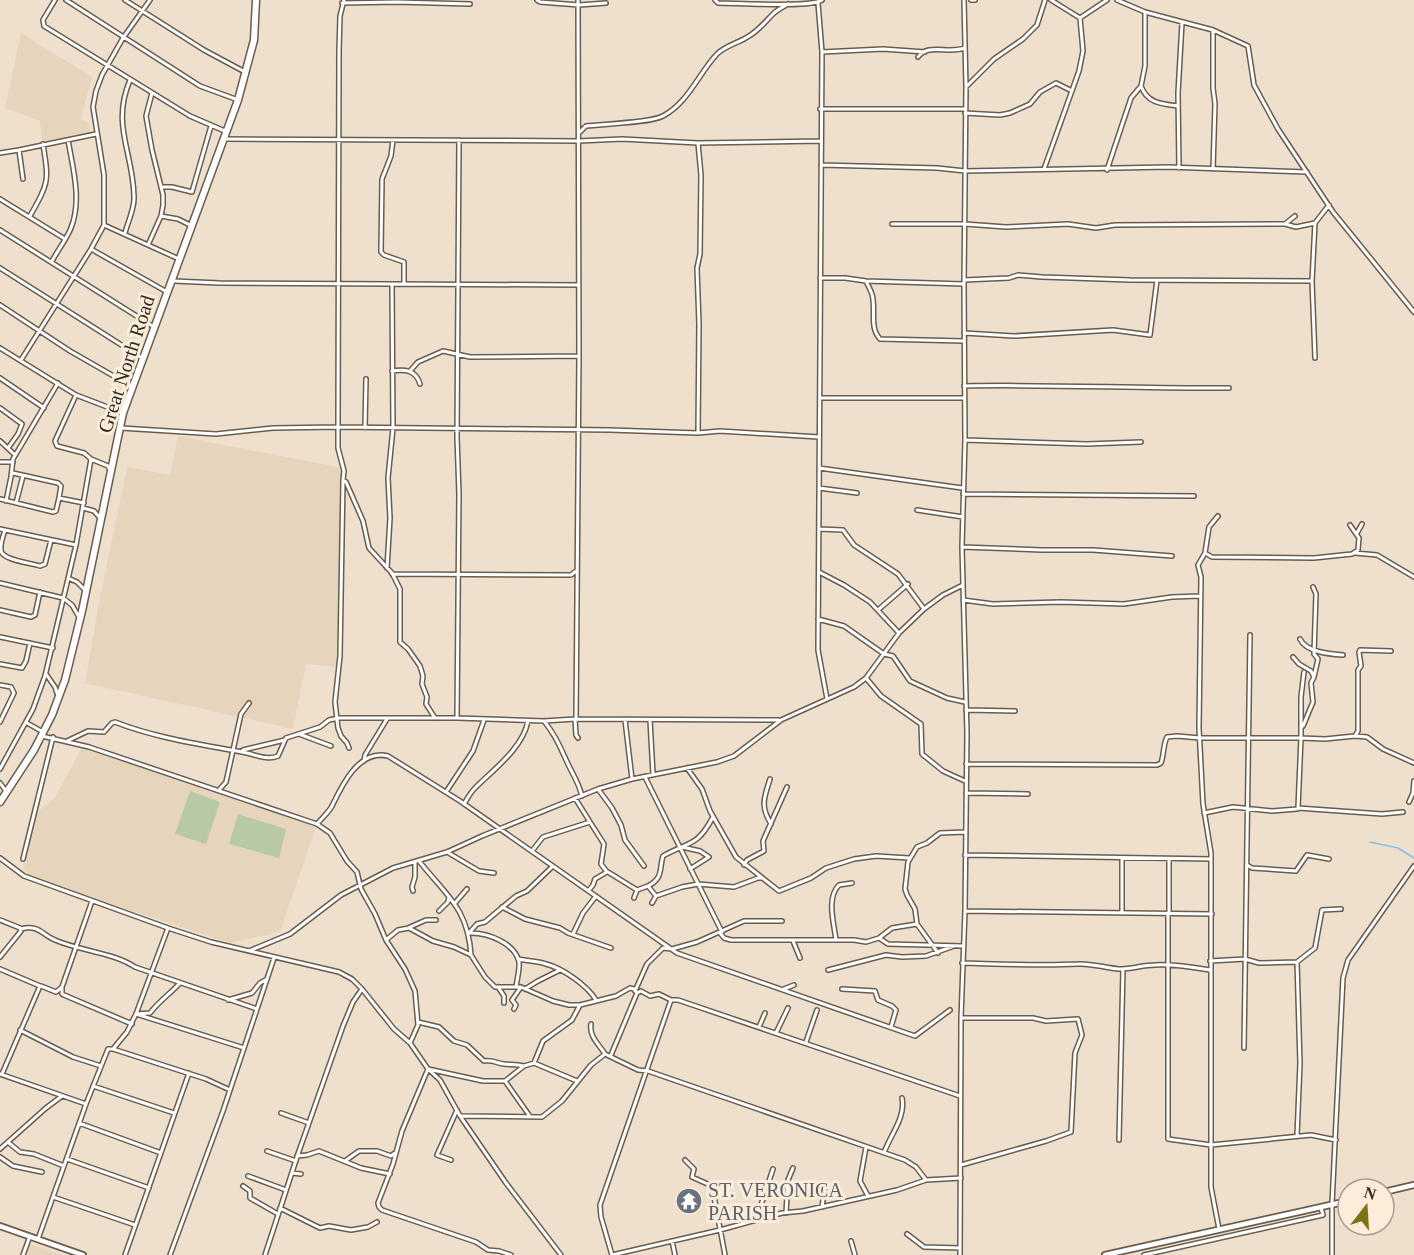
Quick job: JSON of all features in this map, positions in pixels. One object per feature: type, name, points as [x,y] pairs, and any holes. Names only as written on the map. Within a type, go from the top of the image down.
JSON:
[{"type":"highway","name":"Great North Road","points":[[0,802],[23,770],[42,734],[70,665],[123,413],[131,386],[238,100],[254,40],[256,0]]},
{"type":"street","points":[[54,0],[43,20],[44,26],[130,80],[225,135],[339,140],[579,141],[622,139],[698,143],[820,141]]},
{"type":"street","points":[[66,0],[200,86],[238,100]]},
{"type":"street","points":[[125,0],[204,50],[246,73]]},
{"type":"street","points":[[21,360],[104,225],[105,190],[93,107],[96,91],[107,65],[123,38],[150,0]]},
{"type":"street","points":[[537,0],[540,2],[606,3]]},
{"type":"street","points":[[715,0],[718,3],[788,4],[818,3],[822,0]]},
{"type":"street","points":[[960,1255],[961,1018],[966,793],[962,547],[965,440],[966,48],[964,0]]},
{"type":"street","points":[[966,87],[994,59],[1023,39],[1037,25],[1046,0]]},
{"type":"street","points":[[1051,0],[1080,18]]},
{"type":"street","points":[[1080,18],[1107,0]]},
{"type":"street","points":[[1119,1],[1145,12],[1213,30],[1248,46],[1251,69],[1259,97],[1329,205],[1414,312]]},
{"type":"street","points":[[349,748],[341,736],[335,702],[340,657],[344,471],[338,448],[340,16],[343,2],[470,4]]},
{"type":"street","points":[[578,738],[575,720],[577,577],[574,573],[579,356],[579,2]]},
{"type":"street","points":[[818,3],[822,52],[819,658],[827,699]]},
{"type":"street","points":[[579,133],[586,126],[639,121],[663,116],[678,104],[696,84],[717,54],[749,36],[774,12],[788,4]]},
{"type":"street","points":[[1107,170],[1131,98],[1141,86],[1145,66],[1145,12]]},
{"type":"street","points":[[1044,170],[1072,92],[1083,51],[1080,18]]},
{"type":"street","points":[[1179,168],[1178,106],[1182,22]]},
{"type":"street","points":[[1213,30],[1215,104],[1213,170]]},
{"type":"street","points":[[822,52],[884,49],[925,51],[936,49],[952,52],[966,48]]},
{"type":"street","points":[[918,57],[925,51]]},
{"type":"street","points":[[125,233],[134,196],[121,110],[130,80]]},
{"type":"street","points":[[820,109],[965,111],[1000,115],[1030,104],[1040,92],[1056,83],[1072,92]]},
{"type":"street","points":[[1141,86],[1147,98],[1178,106]]},
{"type":"street","points":[[148,245],[161,216],[163,205],[146,116],[152,93]]},
{"type":"street","points":[[161,187],[172,187],[191,192],[211,126]]},
{"type":"street","points":[[0,153],[96,134]]},
{"type":"street","points":[[51,261],[74,220],[77,194],[68,140]]},
{"type":"street","points":[[393,140],[391,156],[382,179],[381,252],[404,262],[404,283]]},
{"type":"street","points":[[457,718],[459,140]]},
{"type":"street","points":[[698,143],[701,175],[700,254],[697,268],[698,433]]},
{"type":"street","points":[[30,216],[44,191],[48,176],[43,144]]},
{"type":"street","points":[[19,150],[23,178]]},
{"type":"street","points":[[821,165],[938,168],[965,171],[1179,168],[1307,172]]},
{"type":"street","points":[[0,199],[65,239]]},
{"type":"street","points":[[1315,358],[1312,281],[1316,223],[1329,205]]},
{"type":"street","points":[[161,216],[178,219],[191,226]]},
{"type":"street","points":[[1285,224],[1295,216]]},
{"type":"street","points":[[892,224],[1006,227],[1068,225],[1096,228],[1115,225],[1285,224],[1296,227],[1316,223]]},
{"type":"street","points":[[104,225],[179,259]]},
{"type":"street","points":[[0,231],[154,327]]},
{"type":"street","points":[[91,249],[167,292]]},
{"type":"street","points":[[0,268],[142,358]]},
{"type":"street","points":[[820,278],[964,282],[1009,278],[1018,275],[1041,278],[1312,281]]},
{"type":"street","points":[[172,280],[219,283],[578,285]]},
{"type":"street","points":[[964,333],[1014,336],[1113,330],[1150,335],[1157,280]]},
{"type":"street","points":[[866,281],[873,300],[872,316],[875,331],[880,339],[964,340]]},
{"type":"street","points":[[387,568],[390,518],[388,478],[393,428],[392,284]]},
{"type":"street","points":[[0,305],[70,351],[131,386]]},
{"type":"street","points":[[0,349],[76,395],[123,413]]},
{"type":"street","points":[[410,371],[417,362],[443,351],[470,357],[579,356]]},
{"type":"street","points":[[392,371],[410,371],[416,375],[420,384]]},
{"type":"street","points":[[0,378],[44,408]]},
{"type":"street","points":[[365,428],[366,379]]},
{"type":"street","points":[[6,501],[15,454],[58,383]]},
{"type":"street","points":[[964,386],[1039,384],[1113,388],[1229,388]]},
{"type":"street","points":[[76,395],[56,438],[56,444],[84,453],[91,459],[108,466],[111,471]]},
{"type":"street","points":[[820,398],[964,398]]},
{"type":"street","points":[[0,408],[22,424],[8,448]]},
{"type":"street","points":[[120,428],[216,434],[273,428],[338,427],[720,432],[819,437]]},
{"type":"street","points":[[965,440],[1087,444],[1141,442]]},
{"type":"street","points":[[0,441],[15,454]]},
{"type":"street","points":[[0,769],[2,762],[27,723],[46,674],[76,545],[91,459]]},
{"type":"street","points":[[0,462],[13,462]]},
{"type":"street","points":[[819,468],[963,488]]},
{"type":"street","points":[[0,500],[56,511],[61,486],[58,483],[12,473]]},
{"type":"street","points":[[16,504],[23,476]]},
{"type":"street","points":[[343,480],[346,482],[363,521],[369,548],[392,573],[400,591],[400,642],[420,666],[423,676],[422,684],[427,697],[426,704],[435,718]]},
{"type":"street","points":[[819,488],[857,494]]},
{"type":"street","points":[[963,494],[1194,496]]},
{"type":"street","points":[[59,498],[94,511],[101,519]]},
{"type":"street","points":[[917,510],[963,517]]},
{"type":"street","points":[[1218,516],[1209,527],[1205,553],[1198,565],[1201,577],[1200,738],[1204,813],[1211,860],[1211,1187],[1219,1229]]},
{"type":"street","points":[[1357,534],[1362,524]]},
{"type":"street","points":[[1350,525],[1357,534],[1359,546],[1355,553]]},
{"type":"street","points":[[51,540],[45,564],[40,566],[9,558],[0,550],[2,529],[76,545]]},
{"type":"street","points":[[819,529],[842,530],[854,545],[894,570],[908,585],[911,594],[924,609]]},
{"type":"street","points":[[962,547],[1093,550],[1172,556]]},
{"type":"street","points":[[1205,553],[1212,557],[1247,558],[1314,558],[1355,553],[1377,555],[1414,577]]},
{"type":"street","points":[[819,572],[870,602],[899,633]]},
{"type":"street","points":[[392,573],[574,573]]},
{"type":"street","points":[[68,578],[77,582],[86,592]]},
{"type":"street","points":[[0,584],[63,598],[72,605],[80,619]]},
{"type":"street","points":[[878,610],[908,585]]},
{"type":"street","points":[[249,951],[290,934],[324,907],[393,868],[447,852],[598,789],[734,756],[781,720],[854,687],[866,678],[899,633],[924,609],[943,595],[963,585]]},
{"type":"street","points":[[1302,731],[1313,702],[1311,683],[1318,659],[1314,654],[1316,594],[1313,587]]},
{"type":"street","points":[[0,610],[31,617],[35,615],[40,592]]},
{"type":"street","points":[[963,600],[993,604],[1061,602],[1124,604],[1172,597],[1200,596]]},
{"type":"street","points":[[819,619],[844,626],[884,654],[889,654],[897,660],[910,681],[942,696],[965,702]]},
{"type":"street","points":[[1244,1048],[1250,635]]},
{"type":"street","points":[[0,637],[53,648]]},
{"type":"street","points":[[1300,639],[1304,645],[1314,650],[1342,655]]},
{"type":"street","points":[[0,664],[22,668],[30,643]]},
{"type":"street","points":[[1356,736],[1361,666],[1359,652],[1360,650],[1391,651]]},
{"type":"street","points":[[1293,657],[1299,664],[1311,671],[1314,677]]},
{"type":"street","points":[[1298,808],[1302,731],[1301,697],[1304,672]]},
{"type":"street","points":[[46,674],[55,687],[58,698]]},
{"type":"street","points":[[866,678],[881,696],[921,724],[922,754],[943,771],[966,781]]},
{"type":"street","points":[[0,685],[11,687],[14,693],[0,722]]},
{"type":"street","points":[[217,790],[226,782],[242,714],[249,703]]},
{"type":"street","points":[[966,710],[1015,711]]},
{"type":"street","points":[[239,751],[285,740],[338,718],[544,721],[781,720]]},
{"type":"street","points":[[364,760],[387,719]]},
{"type":"street","points":[[446,792],[473,751],[484,719]]},
{"type":"street","points":[[464,804],[472,790],[498,767],[520,739],[528,720]]},
{"type":"street","points":[[625,720],[632,779]]},
{"type":"street","points":[[650,720],[653,774]]},
{"type":"street","points":[[544,721],[558,739],[578,781],[582,796]]},
{"type":"street","points":[[66,741],[88,731],[104,732],[113,722],[171,740],[271,758],[278,756],[285,740]]},
{"type":"street","points":[[27,723],[42,734],[317,824],[333,837],[347,861],[357,872],[360,885],[386,940],[405,969],[415,991],[418,1022],[410,1043]]},
{"type":"street","points":[[297,734],[331,746]]},
{"type":"street","points":[[966,765],[1157,765],[1161,763],[1167,737],[1177,735],[1200,738],[1367,737],[1383,749],[1414,763]]},
{"type":"street","points":[[23,859],[53,737]]},
{"type":"street","points":[[317,824],[332,807],[348,776],[364,760],[376,755],[388,756],[464,804],[683,956],[917,1035],[950,1010]]},
{"type":"street","points":[[687,768],[702,789],[713,817],[736,857],[779,891],[796,886],[826,868],[854,859],[876,856],[909,858]]},
{"type":"street","points":[[645,777],[724,938],[731,940],[866,942],[879,938],[892,928],[917,924]]},
{"type":"street","points":[[770,779],[763,804],[771,824]]},
{"type":"street","points":[[1409,802],[1413,794],[1414,781]]},
{"type":"street","points":[[0,783],[8,792]]},
{"type":"street","points":[[744,865],[747,860],[764,851],[763,841],[787,787]]},
{"type":"street","points":[[598,789],[612,808],[621,825],[625,840],[644,866]]},
{"type":"street","points":[[966,793],[1028,794]]},
{"type":"street","points":[[575,798],[604,843],[601,864],[607,872],[637,890]]},
{"type":"street","points":[[1204,813],[1233,807],[1272,811],[1298,808],[1382,814],[1403,812]]},
{"type":"street","points":[[634,898],[637,890],[654,883],[661,871],[663,856],[695,842],[702,836],[713,817]]},
{"type":"street","points":[[531,851],[543,837],[588,822],[591,824]]},
{"type":"street","points":[[938,953],[917,924],[915,909],[905,888],[909,858],[917,847],[940,833],[965,832]]},
{"type":"street","points":[[681,847],[700,851],[709,857],[690,869]]},
{"type":"street","points":[[447,852],[479,871],[494,873]]},
{"type":"street","points":[[965,855],[1211,860]]},
{"type":"street","points":[[1247,866],[1296,871],[1307,855],[1329,859]]},
{"type":"street","points":[[0,858],[24,876],[168,928],[211,942],[339,972],[352,979],[394,1029],[410,1043],[428,1069],[440,1080],[460,1116],[506,1183],[561,1255]]},
{"type":"street","points":[[1122,858],[1122,911]]},
{"type":"street","points":[[1169,859],[1168,1139],[1210,1145],[1311,1134],[1336,1140]]},
{"type":"street","points":[[413,891],[417,861]]},
{"type":"street","points":[[417,861],[460,910],[470,933],[471,955],[485,977],[495,987],[521,988],[559,1003],[580,1005],[616,996],[632,988],[636,992],[641,991],[650,996],[659,994],[671,1000],[678,1000],[776,1032],[960,1096]]},
{"type":"street","points":[[1332,1255],[1332,1204],[1343,978],[1348,960],[1414,866]]},
{"type":"street","points":[[470,933],[477,924],[485,922],[516,896],[527,891],[553,867]]},
{"type":"street","points":[[589,890],[595,879],[607,872]]},
{"type":"street","points":[[652,903],[656,896],[698,884],[735,887],[758,878],[764,879]]},
{"type":"street","points":[[836,940],[831,907],[833,894],[839,885],[852,883]]},
{"type":"street","points":[[648,886],[656,896]]},
{"type":"street","points":[[455,903],[467,889]]},
{"type":"street","points":[[439,911],[448,902],[448,895]]},
{"type":"street","points":[[572,935],[583,913],[597,896]]},
{"type":"street","points":[[62,994],[62,987],[92,901]]},
{"type":"street","points":[[502,907],[525,919],[560,928],[572,935],[612,948]]},
{"type":"street","points":[[1210,961],[1245,959],[1274,964],[1297,962],[1315,948],[1322,910],[1341,909]]},
{"type":"street","points":[[965,911],[1122,911],[1212,914]]},
{"type":"street","points":[[0,920],[21,929],[35,929],[69,946],[77,946],[124,961],[257,1009]]},
{"type":"street","points":[[386,940],[398,930],[426,920],[436,920]]},
{"type":"street","points":[[611,1055],[648,963],[663,948],[672,949],[721,932],[747,920],[782,921]]},
{"type":"street","points":[[38,1239],[100,1066],[108,1049],[112,1049],[132,1024],[168,928]]},
{"type":"street","points":[[407,928],[433,941],[471,955]]},
{"type":"street","points":[[0,957],[21,929]]},
{"type":"street","points":[[470,933],[482,933],[509,947],[518,959],[521,988]]},
{"type":"street","points":[[879,938],[888,944],[963,946]]},
{"type":"street","points":[[793,941],[800,958]]},
{"type":"street","points":[[828,970],[886,955],[926,956],[956,946]]},
{"type":"street","points":[[170,1255],[230,1090],[274,958]]},
{"type":"street","points":[[518,959],[550,964],[585,986],[596,1000]]},
{"type":"street","points":[[1297,962],[1300,1063],[1297,1136]]},
{"type":"street","points":[[962,963],[997,965],[1029,963],[1066,966],[1078,964],[1122,969],[1140,968],[1152,964],[1210,970]]},
{"type":"street","points":[[0,969],[132,1024]]},
{"type":"street","points":[[1119,1140],[1122,969]]},
{"type":"street","points":[[512,1000],[521,988],[560,970]]},
{"type":"street","points":[[228,1000],[252,993],[260,983],[267,979]]},
{"type":"street","points":[[136,1014],[150,1013],[156,1004],[171,993],[180,982]]},
{"type":"street","points":[[782,990],[794,985]]},
{"type":"street","points":[[40,986],[1,1074],[86,1104]]},
{"type":"street","points":[[56,992],[62,987]]},
{"type":"street","points":[[498,987],[504,1000],[512,1000]]},
{"type":"street","points":[[265,1255],[297,1156],[350,1009],[362,989]]},
{"type":"street","points":[[842,989],[875,992],[878,1000],[896,1010],[891,1027]]},
{"type":"street","points":[[512,1000],[516,1005],[514,1009]]},
{"type":"street","points":[[671,1000],[600,1205],[611,1255],[786,1213],[897,1190],[926,1180],[961,1178]]},
{"type":"street","points":[[534,1064],[540,1044],[572,1020],[580,1005]]},
{"type":"street","points":[[776,1032],[788,1008]]},
{"type":"street","points":[[806,1042],[817,1010]]},
{"type":"street","points":[[759,1027],[765,1013]]},
{"type":"street","points":[[136,1014],[244,1048]]},
{"type":"street","points":[[961,1018],[1033,1018],[1046,1021],[1078,1019],[1082,1032],[1075,1053],[1071,1132],[961,1165]]},
{"type":"street","points":[[418,1022],[439,1027],[454,1041],[468,1045],[484,1061],[492,1060],[501,1064],[514,1063],[524,1066],[534,1064],[577,1081]]},
{"type":"street","points":[[591,1024],[590,1031],[605,1054],[638,1070],[645,1078]]},
{"type":"street","points":[[20,1030],[73,1057],[100,1066]]},
{"type":"street","points":[[112,1049],[189,1073],[230,1090]]},
{"type":"street","points":[[460,1116],[540,1118],[554,1109],[591,1065],[605,1054]]},
{"type":"street","points":[[428,1069],[483,1081],[505,1082],[524,1066]]},
{"type":"street","points":[[428,1069],[402,1131],[390,1174],[378,1203],[379,1207],[382,1210],[476,1242],[488,1250],[511,1255]]},
{"type":"street","points":[[638,1070],[648,1071],[905,1160],[916,1167],[926,1180]]},
{"type":"street","points":[[125,1255],[189,1073]]},
{"type":"street","points":[[505,1082],[529,1116]]},
{"type":"street","points":[[93,1086],[174,1113]]},
{"type":"street","points":[[0,1149],[63,1096]]},
{"type":"street","points":[[884,1153],[891,1134],[897,1129],[903,1107],[902,1098]]},
{"type":"street","points":[[451,1160],[437,1155],[457,1110]]},
{"type":"street","points":[[281,1113],[309,1123]]},
{"type":"street","points":[[79,1123],[161,1153]]},
{"type":"street","points":[[9,1143],[20,1152],[34,1154],[64,1166]]},
{"type":"street","points":[[866,1147],[860,1181],[868,1196]]},
{"type":"street","points":[[297,1156],[318,1150],[361,1168],[390,1174]]},
{"type":"street","points":[[267,1151],[296,1161]]},
{"type":"street","points":[[345,1161],[359,1151],[377,1151],[391,1155],[396,1152]]},
{"type":"street","points":[[0,1157],[13,1166],[42,1172]]},
{"type":"street","points":[[67,1159],[149,1188]]},
{"type":"street","points":[[685,1160],[694,1169],[693,1177],[711,1186],[724,1255]]},
{"type":"street","points":[[786,1213],[788,1180],[793,1168]]},
{"type":"street","points":[[756,1220],[773,1169]]},
{"type":"street","points":[[292,1173],[301,1174]]},
{"type":"street","points":[[248,1176],[286,1190]]},
{"type":"street","points":[[1396,1189],[1414,1185]]},
{"type":"street","points":[[243,1186],[250,1191],[250,1198],[253,1201],[275,1211],[278,1215]]},
{"type":"street","points":[[822,1207],[825,1186]]},
{"type":"street","points":[[53,1197],[135,1225]]},
{"type":"street","points":[[1105,1255],[1336,1203]]},
{"type":"street","points":[[1144,1255],[1323,1215],[1321,1207]]},
{"type":"street","points":[[280,1208],[320,1228],[329,1226],[351,1230],[368,1227],[377,1222]]},
{"type":"street","points":[[0,1226],[83,1255]]},
{"type":"street","points":[[907,1234],[924,1247],[960,1248]]},
{"type":"street","points":[[23,1255],[30,1236]]},
{"type":"street","points":[[851,1240],[855,1255]]},
{"type":"street","points":[[672,1241],[675,1255]]},
{"type":"shaded area","points":[[21,33],[92,77],[81,119],[89,123],[88,135],[42,142],[40,121],[5,108]]},
{"type":"shaded area","points":[[178,436],[342,468],[338,667],[306,664],[293,729],[85,683],[127,467],[170,475]]},
{"type":"shaded area","points":[[82,748],[316,827],[280,932],[229,943],[28,876],[23,866],[38,811],[54,799]]},
{"type":"shaded area","points":[[29,1244],[63,1255],[25,1255]]},
{"type":"green space","points":[[190,791],[220,802],[206,844],[175,834]]},
{"type":"green space","points":[[238,814],[286,829],[279,858],[229,844]]},
{"type":"waterway","points":[[1370,842],[1398,848],[1414,858]]},
{"type":"place","name":"ST. VERONICA PARISH","points":[[689,1201]]}]
